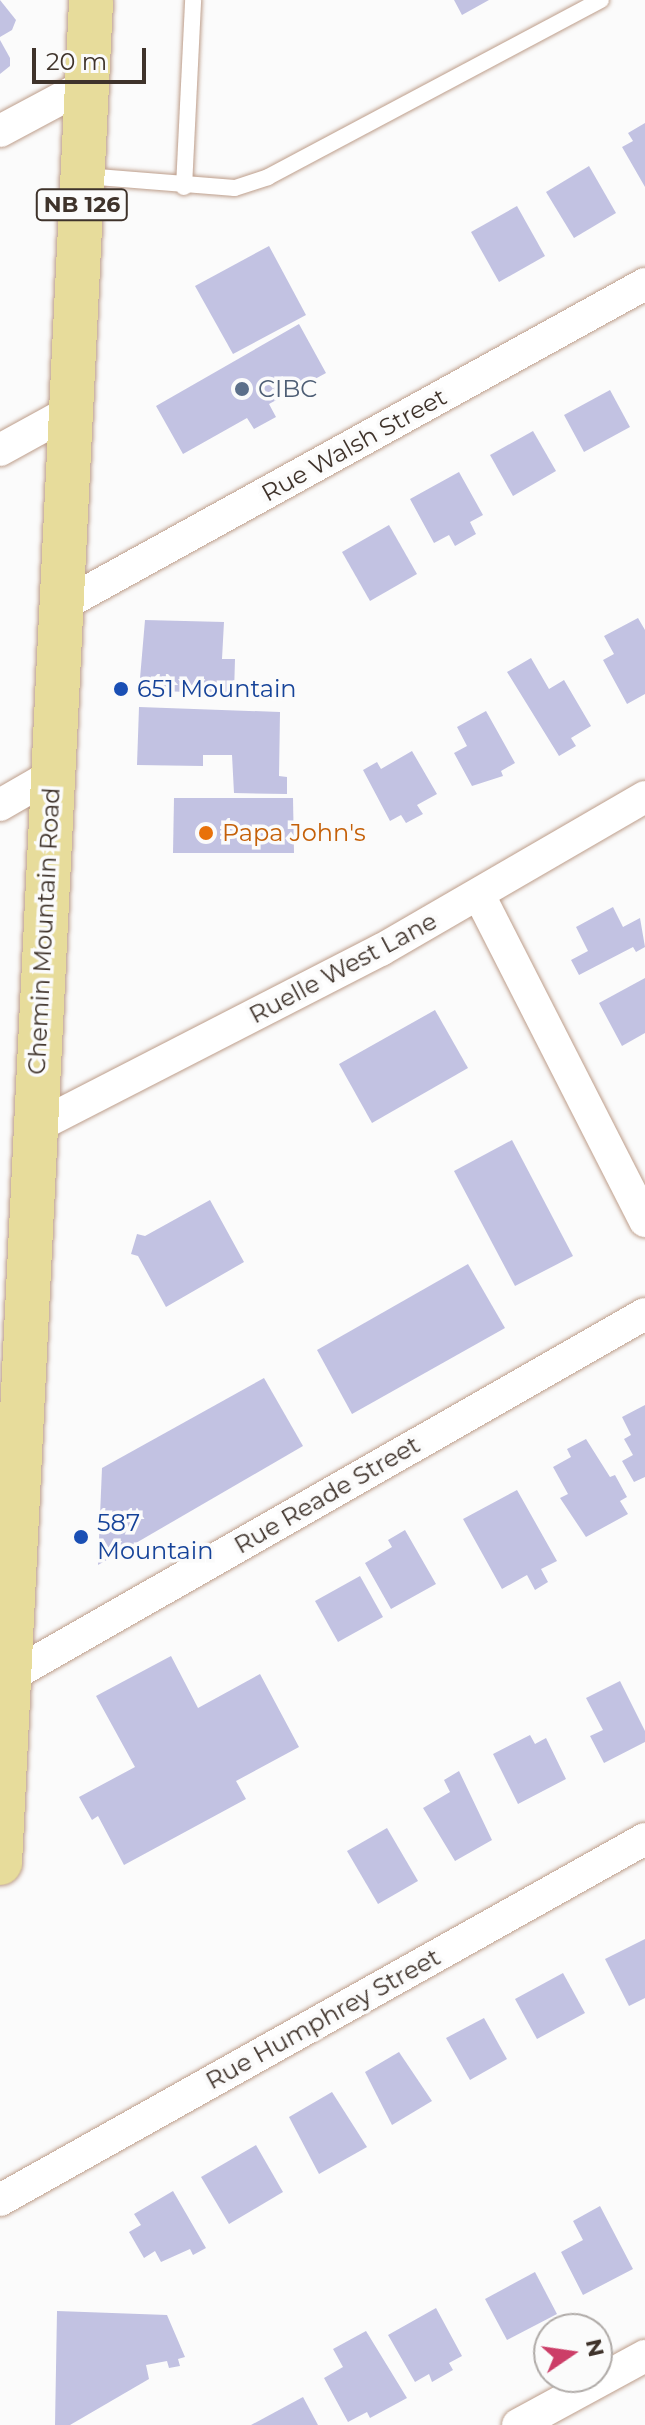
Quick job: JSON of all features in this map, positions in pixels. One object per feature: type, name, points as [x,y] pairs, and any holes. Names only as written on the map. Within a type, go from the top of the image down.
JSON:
[{"type":"main road","name":"Chemin Mountain Road","points":[[0,1863],[9,1677],[13,1330],[34,1128],[46,779],[61,606],[91,0]]},
{"type":"street","points":[[0,131],[88,84]]},
{"type":"street","name":"Rue Walsh Street","points":[[61,606],[645,284]]},
{"type":"street","points":[[0,450],[71,411]]},
{"type":"street","points":[[0,805],[46,779]]},
{"type":"street","name":"Ruelle West Lane","points":[[34,1128],[479,895],[645,797]]},
{"type":"street","points":[[479,895],[645,1221]]},
{"type":"street","name":"Rue Reade Street","points":[[9,1677],[645,1314]]},
{"type":"street","name":"Rue Humphrey Street","points":[[0,2200],[645,1839]]},
{"type":"street","points":[[518,2425],[568,2412],[645,2356]]},
{"type":"lane","points":[[184,187],[193,0]]},
{"type":"lane","points":[[83,176],[184,187],[235,188],[268,177],[601,0]]},
{"type":"building","points":[[0,0],[16,20],[12,30],[0,37]]},
{"type":"building","points":[[454,0],[489,0],[462,15]]},
{"type":"building","points":[[0,40],[10,58],[10,66],[0,74]]},
{"type":"building","points":[[645,123],[645,187],[622,147],[633,141],[628,133]]},
{"type":"building","points":[[589,166],[616,213],[574,238],[546,192]]},
{"type":"building","points":[[517,206],[545,256],[499,282],[471,232]]},
{"type":"building","points":[[269,246],[306,315],[233,354],[195,286]]},
{"type":"building","name":"CIBC","points":[[299,324],[326,373],[269,404],[276,417],[254,429],[247,418],[183,454],[156,406]]},
{"type":"building","points":[[610,390],[630,427],[584,452],[564,415]]},
{"type":"building","points":[[533,431],[556,471],[513,496],[490,455]]},
{"type":"building","points":[[459,472],[483,515],[470,522],[476,534],[455,546],[449,535],[434,543],[410,499]]},
{"type":"building","points":[[389,525],[417,574],[370,601],[342,552]]},
{"type":"building","points":[[638,618],[645,630],[645,694],[627,704],[603,660],[614,654],[604,636]]},
{"type":"building","points":[[145,620],[224,622],[222,659],[235,659],[234,694],[139,690]]},
{"type":"building","points":[[531,658],[549,689],[564,680],[591,726],[571,738],[576,746],[559,756],[507,672]]},
{"type":"building","points":[[139,707],[280,712],[279,776],[287,777],[287,794],[234,793],[232,755],[203,755],[203,766],[137,765]]},
{"type":"building","points":[[486,711],[515,763],[501,771],[503,776],[472,786],[454,753],[467,746],[457,727]]},
{"type":"building","points":[[412,751],[437,794],[417,805],[423,814],[406,823],[401,815],[390,821],[363,770],[377,762],[381,769]]},
{"type":"building","points":[[174,798],[293,798],[294,853],[173,853]]},
{"type":"building","points":[[613,907],[623,927],[640,918],[645,947],[636,952],[633,947],[579,975],[571,960],[588,951],[576,927]]},
{"type":"building","points":[[645,978],[645,1033],[622,1046],[599,1003]]},
{"type":"building","points":[[435,1010],[468,1068],[372,1123],[339,1064]]},
{"type":"building","points":[[512,1140],[573,1256],[515,1286],[454,1171]]},
{"type":"building","points":[[210,1200],[244,1262],[166,1307],[138,1256],[131,1254],[137,1234],[145,1236]]},
{"type":"building","points":[[468,1264],[505,1328],[352,1414],[317,1350]]},
{"type":"building","points":[[264,1378],[303,1446],[98,1565],[102,1468]]},
{"type":"building","points":[[645,1405],[645,1477],[634,1482],[622,1461],[633,1455],[624,1439],[631,1435],[622,1417]]},
{"type":"building","points":[[586,1439],[610,1477],[615,1475],[627,1497],[620,1501],[628,1514],[586,1537],[560,1498],[568,1494],[553,1467],[571,1457],[567,1449]]},
{"type":"building","points":[[517,1490],[557,1561],[541,1569],[548,1582],[535,1590],[527,1575],[502,1589],[463,1519]]},
{"type":"building","points":[[405,1530],[436,1584],[391,1609],[365,1563],[392,1547],[388,1540]]},
{"type":"building","points":[[360,1576],[383,1617],[338,1642],[315,1601]]},
{"type":"building","points":[[171,1656],[198,1708],[260,1674],[299,1747],[236,1781],[246,1799],[124,1865],[98,1816],[92,1820],[79,1797],[135,1767],[96,1696]]},
{"type":"building","points":[[620,1681],[645,1731],[645,1742],[604,1763],[590,1736],[603,1730],[586,1698]]},
{"type":"building","points":[[530,1735],[535,1744],[546,1738],[566,1779],[518,1804],[493,1754]]},
{"type":"building","points":[[459,1771],[492,1840],[455,1861],[423,1808],[450,1792],[444,1780]]},
{"type":"building","points":[[387,1828],[418,1881],[378,1904],[347,1851]]},
{"type":"building","points":[[645,1939],[645,1998],[629,2006],[605,1959]]},
{"type":"building","points":[[563,1973],[585,2013],[537,2039],[515,1999]]},
{"type":"building","points":[[484,2018],[507,2059],[470,2080],[446,2038]]},
{"type":"building","points":[[399,2052],[432,2101],[392,2125],[365,2072]]},
{"type":"building","points":[[332,2092],[367,2147],[319,2174],[289,2117]]},
{"type":"building","points":[[256,2145],[283,2192],[229,2224],[201,2177]]},
{"type":"building","points":[[173,2191],[206,2248],[193,2255],[190,2249],[161,2262],[155,2251],[144,2258],[129,2232],[141,2225],[134,2214]]},
{"type":"building","points":[[600,2206],[633,2269],[583,2295],[561,2252],[583,2240],[573,2221]]},
{"type":"building","points":[[535,2272],[556,2313],[533,2313],[533,2326],[507,2340],[485,2299]]},
{"type":"building","points":[[436,2308],[462,2356],[449,2363],[453,2370],[432,2382],[429,2374],[415,2382],[388,2335]]},
{"type":"building","points":[[57,2311],[167,2315],[185,2357],[178,2359],[180,2366],[169,2368],[167,2361],[146,2365],[149,2379],[70,2425],[55,2425]]},
{"type":"building","points":[[366,2331],[407,2398],[370,2418],[367,2412],[348,2422],[324,2378],[343,2367],[333,2349]]},
{"type":"building","points":[[303,2397],[318,2425],[251,2425]]},
{"type":"place","name":"CIBC","points":[[242,389]]},
{"type":"place","name":"651 Mountain","points":[[121,689]]},
{"type":"place","name":"Papa John's","points":[[206,833]]},
{"type":"place","name":"587 Mountain","points":[[81,1537]]}]
